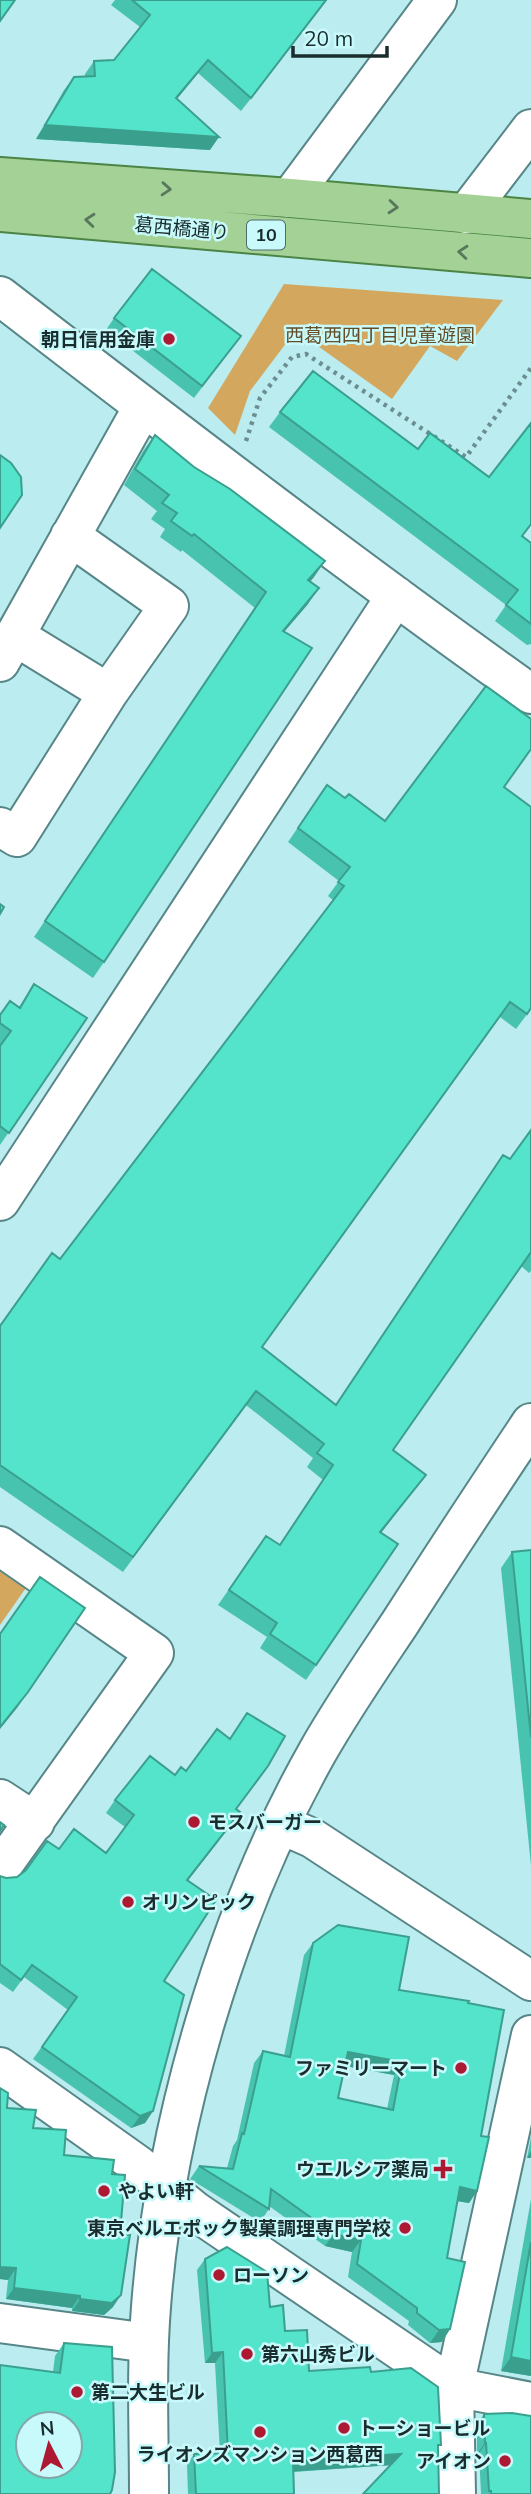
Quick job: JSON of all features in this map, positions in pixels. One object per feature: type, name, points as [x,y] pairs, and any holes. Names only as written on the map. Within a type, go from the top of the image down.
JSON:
[{"type":"main road","name":"葛西橋通り","points":[[0,177],[531,219]]},
{"type":"main road","name":"葛西橋通り","points":[[0,212],[531,258]]},
{"type":"street","points":[[290,198],[437,0]]},
{"type":"street","points":[[466,214],[531,129]]},
{"type":"street","points":[[0,296],[143,407],[531,694]]},
{"type":"street","points":[[108,693],[7,649],[143,407]]},
{"type":"street","points":[[0,827],[17,837],[108,693],[169,606],[70,536]]},
{"type":"street","points":[[0,1200],[396,596]]},
{"type":"street","points":[[149,2494],[151,2304],[167,2188],[180,2123],[212,2006],[250,1892],[280,1824],[318,1751],[531,1423]]},
{"type":"street","points":[[0,1546],[154,1653],[0,1869]]},
{"type":"street","points":[[0,1799],[35,1822]]},
{"type":"street","points":[[280,1824],[312,1838],[531,1981]]},
{"type":"street","points":[[456,2494],[454,2387],[531,2035]]},
{"type":"street","points":[[0,2067],[138,2165],[195,2211],[454,2387],[531,2402]]},
{"type":"street","points":[[0,2323],[149,2343]]},
{"type":"path","points":[[243,452],[260,398],[292,357],[306,354],[466,457],[531,368]]},
{"type":"green space","name":"西葛西四丁目児童遊園","points":[[284,284],[503,300],[457,361],[430,346],[392,399],[308,339],[287,342],[250,391],[235,435],[208,408]]},
{"type":"green space","points":[[0,1561],[30,1582],[0,1625]]},
{"type":"building","points":[[0,0],[15,0],[0,21]]},
{"type":"building","points":[[132,0],[326,0],[251,98],[208,60],[176,98],[219,137],[45,125],[74,77],[95,76],[94,61],[114,60],[150,15]]},
{"type":"building","name":"朝日信用金庫","points":[[152,269],[241,336],[202,386],[114,318]]},
{"type":"building","points":[[313,371],[418,449],[430,433],[489,477],[531,423],[531,524],[522,536],[531,543],[531,624],[506,605],[518,590],[280,412]]},
{"type":"building","points":[[155,435],[194,467],[230,489],[325,561],[308,580],[319,588],[283,631],[312,648],[104,962],[45,921],[266,592],[194,534],[192,536],[171,521],[177,513],[162,503],[169,495],[135,469]]},
{"type":"building","points":[[0,455],[11,463],[21,477],[22,495],[0,528]]},
{"type":"building","points":[[486,686],[531,719],[531,749],[504,787],[531,807],[531,1008],[527,1014],[510,1002],[262,1347],[336,1405],[503,1155],[510,1159],[531,1130],[531,1252],[393,1450],[426,1475],[380,1532],[398,1544],[316,1665],[270,1634],[277,1623],[229,1590],[266,1536],[280,1545],[333,1465],[317,1453],[324,1444],[256,1391],[133,1557],[0,1465],[0,1326],[52,1253],[60,1259],[344,886],[338,882],[350,867],[298,828],[327,785],[345,798],[349,794],[385,821]]},
{"type":"building","points":[[34,984],[87,1018],[9,1133],[0,1126],[0,1046],[11,1031],[0,1023],[0,1015],[10,1001],[20,1008]]},
{"type":"building","points":[[531,1550],[531,1737],[512,1552]]},
{"type":"building","points":[[40,1577],[85,1608],[28,1692],[0,1727],[0,1634]]},
{"type":"building","points":[[247,1713],[285,1736],[268,1766],[236,1809],[240,1812],[187,1880],[216,1900],[164,1981],[184,1995],[153,2111],[140,2116],[42,2047],[77,1997],[32,1965],[21,1980],[0,1964],[0,1876],[17,1877],[26,1870],[47,1841],[59,1849],[74,1829],[106,1853],[134,1815],[115,1800],[150,1756],[175,1775],[181,1767],[186,1771],[217,1729],[230,1739]]},
{"type":"building","points":[[338,1925],[409,1937],[399,1990],[469,2001],[468,2003],[504,2010],[481,2136],[489,2137],[477,2191],[460,2187],[447,2258],[465,2262],[450,2329],[439,2330],[417,2313],[417,2308],[357,2264],[361,2240],[334,2234],[271,2189],[269,2209],[199,2166],[233,2169],[263,2051],[290,2057],[313,1943]],"holes":[[[348,2052],[402,2062],[393,2110],[338,2098]]]},
{"type":"building","points":[[0,2088],[8,2093],[7,2108],[36,2110],[33,2128],[66,2130],[64,2155],[114,2160],[112,2174],[125,2175],[120,2234],[130,2235],[121,2295],[112,2303],[14,2288],[16,2268],[0,2267]]},
{"type":"building","points":[[531,2242],[531,2361],[511,2357]]},
{"type":"building","points":[[227,2247],[267,2272],[270,2307],[283,2305],[285,2331],[307,2330],[309,2371],[370,2367],[371,2372],[411,2368],[438,2387],[441,2445],[438,2445],[439,2494],[363,2494],[401,2454],[293,2461],[294,2494],[196,2494],[194,2454],[228,2453],[223,2352],[212,2353],[205,2259]]},
{"type":"building","points":[[64,2343],[112,2347],[115,2472],[110,2494],[0,2494],[0,2365],[60,2373]]},
{"type":"building","name":"アイオン","points":[[512,2413],[531,2416],[531,2494],[491,2494],[484,2414]]},
{"type":"place","name":"朝日信用金庫","points":[[169,339]]},
{"type":"place","name":"モスバーガー","points":[[194,1822]]},
{"type":"place","name":"オリンピック","points":[[128,1902]]},
{"type":"place","name":"ファミリーマート","points":[[461,2068]]},
{"type":"place","name":"ウエルシア薬局","points":[[443,2169]]},
{"type":"place","name":"やよい軒","points":[[104,2191]]},
{"type":"place","name":"東京ベルエポック製菓調理専門学校","points":[[405,2228]]},
{"type":"place","name":"ローソン","points":[[219,2275]]},
{"type":"place","name":"第六山秀ビル","points":[[247,2354]]},
{"type":"place","name":"第二大生ビル","points":[[77,2392]]},
{"type":"place","name":"トーショービル","points":[[344,2428]]},
{"type":"place","name":"ライオンズマンション西葛西","points":[[260,2432]]},
{"type":"place","name":"アイオン","points":[[505,2461]]}]
